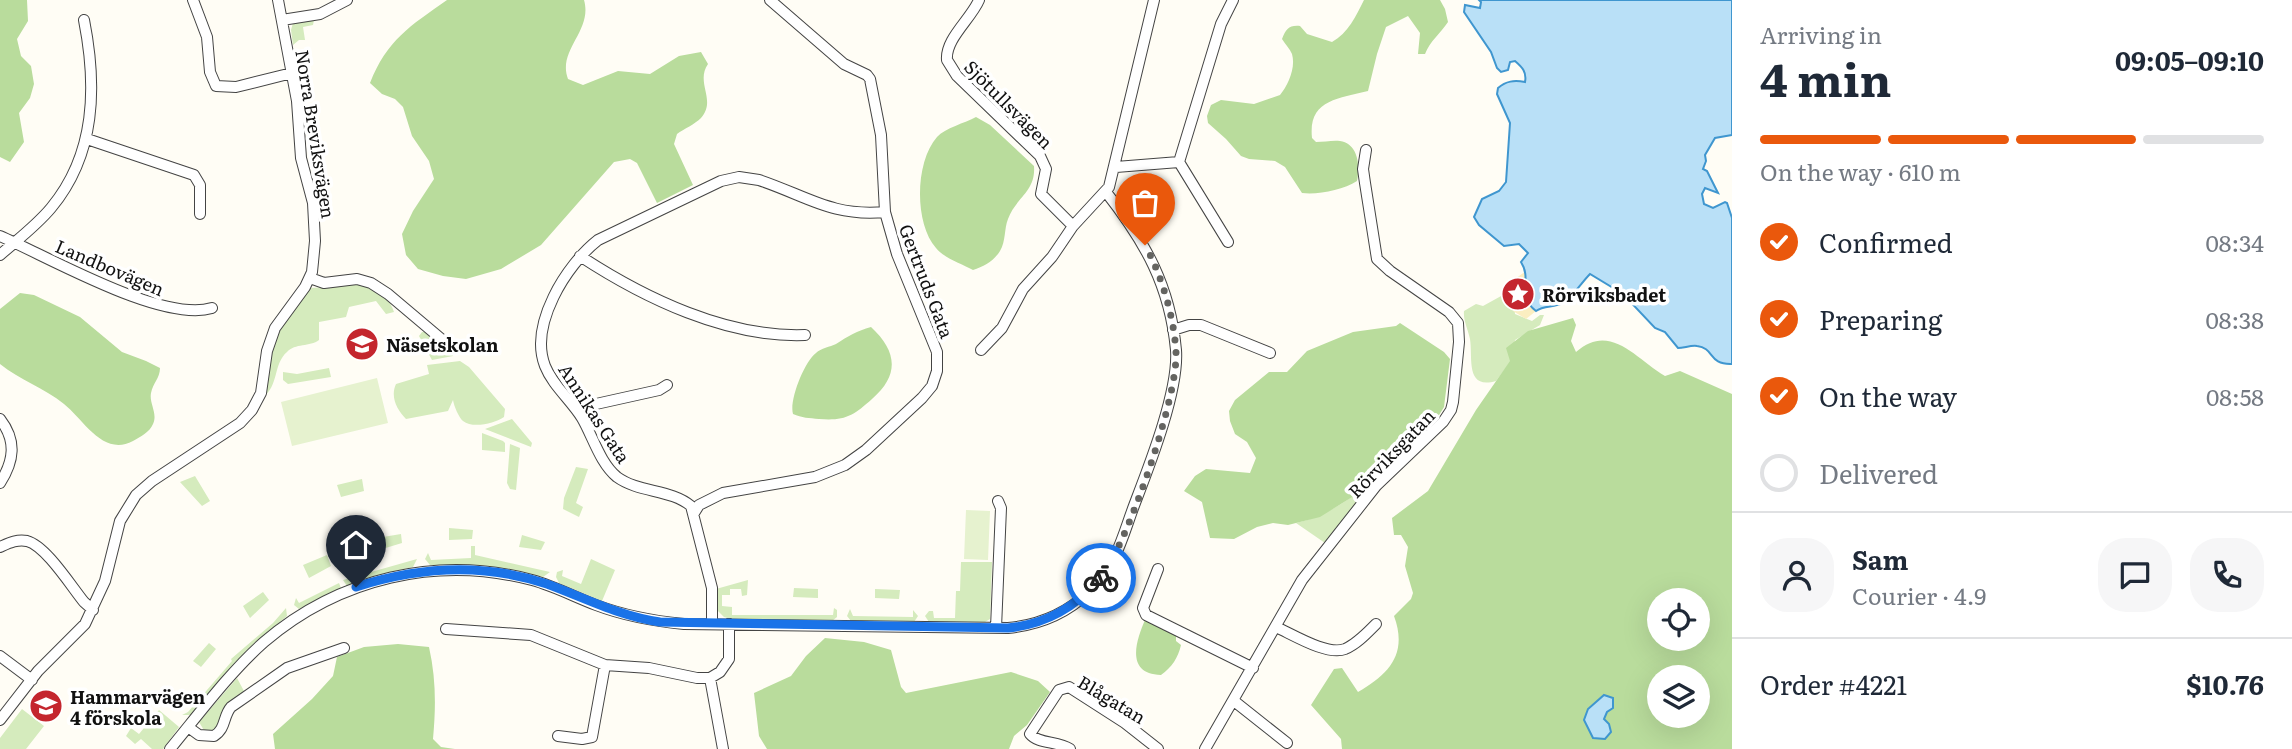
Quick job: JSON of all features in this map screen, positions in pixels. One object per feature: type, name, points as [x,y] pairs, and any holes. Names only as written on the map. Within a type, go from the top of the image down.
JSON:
[{"type":"street","points":[[193,0],[207,37],[210,72],[216,86],[236,87],[292,72]]},
{"type":"street","name":"Norra Breviksvägen","points":[[0,720],[32,680],[78,632],[93,610],[104,581],[116,533],[129,503],[152,481],[246,416],[261,393],[267,351],[275,328],[310,278],[314,221],[311,194],[301,158],[297,101],[278,0]]},
{"type":"street","points":[[282,20],[320,13],[347,0]]},
{"type":"street","name":"Gertruds Gata","points":[[694,513],[699,505],[723,494],[815,477],[845,465],[866,450],[922,398],[931,387],[937,371],[937,352],[897,254],[886,212],[881,135],[870,79],[844,64],[770,0]]},
{"type":"street","name":"Sjötullsvägen","points":[[979,0],[950,45],[947,60],[957,76],[1040,156],[1046,169],[1041,194],[1073,226]]},
{"type":"street","points":[[981,349],[996,335],[1023,289],[1052,257],[1073,226],[1106,192],[1116,167],[1154,0]]},
{"type":"street","points":[[1228,242],[1179,162],[1221,24],[1233,0]]},
{"type":"street","points":[[0,255],[44,216],[60,197],[87,139],[92,97],[84,20]]},
{"type":"street","points":[[87,139],[194,175],[200,186],[200,214]]},
{"type":"street","name":"Rörviksgatan","points":[[1205,749],[1303,580],[1321,555],[1383,479],[1443,422],[1451,410],[1459,342],[1458,323],[1449,312],[1377,259],[1364,183],[1366,150]]},
{"type":"street","points":[[1116,167],[1179,162]]},
{"type":"street","name":"Annikas Gata","points":[[694,513],[691,506],[681,499],[637,487],[618,478],[604,461],[578,411],[551,379],[541,344],[548,312],[564,279],[588,248],[609,234],[731,178],[747,177],[759,180],[845,212],[886,212]]},
{"type":"street","points":[[170,749],[250,656],[282,629],[346,591],[397,575],[421,571],[485,571],[540,582],[641,619],[684,624],[996,628],[1026,626],[1056,616],[1089,591],[1108,568],[1118,549],[1150,463],[1170,393],[1176,360],[1173,330],[1161,282],[1148,251],[1106,192]]},
{"type":"street","name":"Landbovägen","points":[[0,236],[155,305],[188,310],[212,308]]},
{"type":"street","points":[[580,256],[650,295],[698,317],[774,334],[806,335]]},
{"type":"street","points":[[310,278],[324,283],[358,279],[371,283],[452,348]]},
{"type":"street","points":[[1173,330],[1189,325],[1201,325],[1270,353]]},
{"type":"street","points":[[578,411],[596,404],[659,390],[667,385]]},
{"type":"street","points":[[0,419],[10,433],[13,447],[7,471],[0,484]]},
{"type":"street","points":[[996,628],[1001,508],[998,501]]},
{"type":"street","points":[[694,513],[712,588],[712,624]]},
{"type":"street","points":[[0,547],[22,540],[40,548],[93,610]]},
{"type":"street","points":[[1158,569],[1143,608],[1146,615],[1253,668]]},
{"type":"street","points":[[446,629],[531,635],[605,665],[649,668],[697,678],[710,678],[720,672],[729,659],[729,624]]},
{"type":"street","points":[[1276,627],[1335,651],[1346,649],[1376,624]]},
{"type":"street","points":[[188,727],[199,735],[214,736],[223,728],[225,715],[231,707],[287,668],[344,648]]},
{"type":"street","points":[[0,656],[32,680]]},
{"type":"street","points":[[558,736],[582,739],[592,737],[605,665]]},
{"type":"street","points":[[710,678],[723,749]]},
{"type":"street","name":"Blågatan","points":[[1070,749],[1035,739],[1030,734],[1059,690],[1069,687],[1125,723],[1158,749]]},
{"type":"street","points":[[1234,701],[1287,743]]},
{"type":"green space","points":[[0,0],[27,0],[28,21],[17,39],[21,56],[31,66],[34,84],[30,98],[19,113],[24,142],[10,162],[0,157]]},
{"type":"green space","points":[[447,0],[584,0],[584,21],[567,59],[566,69],[568,79],[583,85],[618,71],[650,74],[679,56],[701,52],[708,64],[704,78],[707,105],[699,120],[677,134],[674,144],[693,185],[657,203],[637,163],[630,159],[614,162],[541,245],[501,269],[466,279],[418,269],[406,255],[402,234],[434,179],[429,161],[412,136],[403,107],[370,83],[384,56],[401,35]]},
{"type":"green space","points":[[1364,0],[1440,0],[1448,22],[1425,54],[1418,54],[1420,33],[1408,16],[1386,27],[1368,91],[1327,103],[1315,116],[1312,125],[1312,138],[1316,142],[1340,141],[1355,151],[1358,163],[1357,181],[1330,191],[1302,193],[1285,167],[1275,161],[1241,156],[1208,123],[1207,116],[1211,105],[1221,100],[1254,104],[1280,95],[1293,65],[1292,54],[1282,39],[1287,30],[1300,26],[1307,34],[1332,42],[1347,29]]},
{"type":"green space","points":[[314,20],[313,25],[303,27],[305,40],[299,40],[293,45],[293,23]]},
{"type":"green space","points":[[976,117],[990,125],[1034,166],[1034,175],[1029,188],[1011,211],[1000,251],[988,263],[973,270],[948,258],[936,248],[924,224],[920,193],[924,161],[937,137]]},
{"type":"green space","points":[[348,282],[369,287],[382,294],[394,312],[386,314],[376,301],[349,307],[346,317],[319,322],[319,340],[294,347],[287,352],[280,363],[272,387],[263,397],[274,345],[281,327],[297,304],[309,288],[331,287]]},
{"type":"green space","name":"Rörviksbadet","points":[[1512,290],[1515,314],[1532,321],[1544,315],[1540,325],[1515,340],[1511,361],[1496,381],[1479,381],[1472,370],[1470,339],[1464,311],[1476,304],[1483,306]]},
{"type":"green space","points":[[20,293],[34,295],[80,317],[122,352],[160,368],[151,393],[154,420],[147,432],[122,445],[103,441],[64,404],[0,364],[0,309]]},
{"type":"green space","points":[[1573,318],[1576,325],[1571,341],[1576,352],[1588,344],[1611,342],[1622,346],[1665,376],[1680,371],[1732,394],[1732,749],[1342,749],[1341,739],[1311,705],[1334,669],[1342,668],[1358,692],[1379,678],[1393,662],[1399,641],[1394,616],[1411,599],[1413,593],[1405,566],[1408,547],[1401,535],[1394,535],[1392,518],[1428,491],[1476,410],[1510,361],[1506,348],[1528,331]]},
{"type":"green space","points":[[1400,323],[1444,352],[1450,359],[1444,407],[1436,420],[1357,494],[1320,517],[1288,525],[1273,523],[1257,527],[1234,539],[1210,538],[1202,502],[1184,491],[1195,476],[1206,469],[1250,473],[1256,458],[1247,442],[1235,434],[1230,421],[1229,411],[1235,400],[1269,372],[1287,372],[1307,351],[1353,332],[1396,326]]},
{"type":"green space","points":[[871,327],[886,345],[892,363],[891,372],[881,390],[859,410],[842,418],[819,419],[793,414],[795,391],[811,358],[820,350]]},
{"type":"green space","points":[[422,332],[432,337],[434,353],[440,355],[451,351],[453,356],[432,360],[419,336]]},
{"type":"green space","points":[[460,361],[469,367],[505,409],[504,417],[472,425],[463,421],[453,400],[448,411],[406,419],[395,403],[396,384],[429,374],[427,365]]},
{"type":"green space","points":[[329,368],[331,377],[288,384],[283,380],[283,372],[297,374]]},
{"type":"green space","points":[[377,378],[388,423],[292,446],[281,402]]},
{"type":"green space","points":[[512,419],[532,443],[531,447],[485,429]]},
{"type":"green space","points":[[482,433],[503,441],[505,452],[482,450]]},
{"type":"green space","points":[[510,444],[520,448],[516,490],[510,489],[507,483]]},
{"type":"green space","points":[[576,467],[588,469],[576,503],[583,507],[579,517],[563,509],[564,498]]},
{"type":"green space","points":[[195,476],[210,501],[202,506],[180,482]]},
{"type":"green space","points":[[1378,476],[1325,543],[1296,523],[1319,516],[1340,505]]},
{"type":"green space","points":[[362,479],[364,491],[341,497],[337,485]]},
{"type":"green space","points":[[966,510],[990,511],[988,560],[964,559]]},
{"type":"green space","points":[[449,528],[473,530],[472,539],[449,540]]},
{"type":"green space","points":[[401,534],[402,543],[379,550],[377,538]]},
{"type":"green space","points":[[522,535],[545,542],[541,550],[519,547]]},
{"type":"green space","points":[[471,546],[475,546],[475,555],[550,572],[543,577],[481,565],[430,565],[425,559],[428,553],[431,560],[471,558]]},
{"type":"green space","points":[[327,555],[331,566],[309,578],[303,565]]},
{"type":"green space","points":[[417,559],[413,567],[374,576],[347,586],[343,580]]},
{"type":"green space","points":[[591,559],[615,570],[602,601],[559,583],[556,577],[557,572],[563,570],[562,576],[581,584]]},
{"type":"green space","points":[[961,562],[992,562],[990,619],[985,622],[929,622],[925,616],[929,611],[933,611],[934,618],[955,618]]},
{"type":"green space","points":[[748,580],[747,595],[742,596],[741,589],[730,589],[730,595],[722,595],[722,606],[732,607],[732,615],[833,615],[834,608],[837,610],[837,617],[832,621],[724,617],[717,610],[716,589]]},
{"type":"green space","points":[[339,583],[341,588],[299,609],[294,605],[296,598],[299,603]]},
{"type":"green space","points":[[794,588],[818,589],[818,598],[793,597]]},
{"type":"green space","points":[[875,589],[900,590],[899,599],[875,598]]},
{"type":"green space","points":[[263,592],[269,600],[250,618],[243,606]]},
{"type":"green space","points":[[286,608],[287,616],[248,649],[192,715],[182,715],[188,712],[231,659],[273,623]]},
{"type":"green space","points":[[850,609],[853,616],[913,617],[913,610],[918,616],[914,622],[851,621],[847,616]]},
{"type":"green space","points":[[1145,620],[1176,635],[1176,641],[1181,645],[1174,662],[1161,675],[1142,669],[1138,663],[1137,646]]},
{"type":"green space","points":[[825,638],[864,642],[891,650],[901,687],[906,693],[1011,672],[1038,681],[1050,692],[1027,725],[1014,736],[1009,749],[767,749],[759,736],[754,693],[791,676],[806,656]]},
{"type":"green space","points":[[209,643],[216,649],[201,667],[193,661]]},
{"type":"green space","points":[[398,644],[429,647],[435,693],[433,739],[441,747],[455,749],[275,749],[273,734],[333,676],[337,657],[364,647]]},
{"type":"green space","points":[[237,678],[245,693],[229,704],[214,730],[205,732],[199,722]]},
{"type":"green space","points":[[22,709],[44,726],[26,749],[0,749],[0,738]]},
{"type":"green space","points":[[159,710],[179,727],[163,749],[152,749],[141,739],[135,744],[126,736],[131,728],[139,734]]},
{"type":"sand","name":"Rörviksbadet","points":[[1526,271],[1526,298],[1536,311],[1526,319],[1513,311],[1511,297],[1512,281]]},
{"type":"water","points":[[1479,0],[1732,0],[1732,135],[1715,138],[1705,155],[1703,169],[1707,171],[1718,193],[1705,188],[1702,194],[1704,204],[1713,208],[1727,203],[1732,218],[1732,364],[1719,362],[1703,347],[1678,348],[1665,332],[1655,328],[1623,294],[1590,274],[1563,303],[1536,311],[1530,305],[1526,299],[1525,275],[1521,262],[1528,253],[1519,244],[1504,246],[1479,225],[1474,217],[1482,199],[1499,191],[1506,182],[1510,123],[1497,94],[1498,88],[1510,82],[1525,82],[1523,70],[1515,61],[1510,62],[1508,70],[1501,72],[1497,68],[1491,52],[1464,12],[1465,5],[1480,8]]},
{"type":"water","points":[[1604,695],[1613,698],[1613,708],[1607,712],[1604,719],[1611,732],[1605,739],[1593,738],[1584,720],[1588,709]]},
{"type":"way so far","points":[[1101,578],[1118,549],[1142,486],[1159,437],[1175,370],[1173,330],[1161,282],[1145,245]]},
{"type":"place","name":"Rörviksbadet","points":[[1518,294]]},
{"type":"place","name":"Näsetskolan","points":[[362,344]]},
{"type":"place","name":"Hammarvägen 4 förskola","points":[[46,706]]},
{"type":"route","points":[[356,587],[421,571],[485,571],[549,585],[619,613],[660,622],[955,629],[1008,628],[1040,622],[1066,610],[1101,578]]}]
